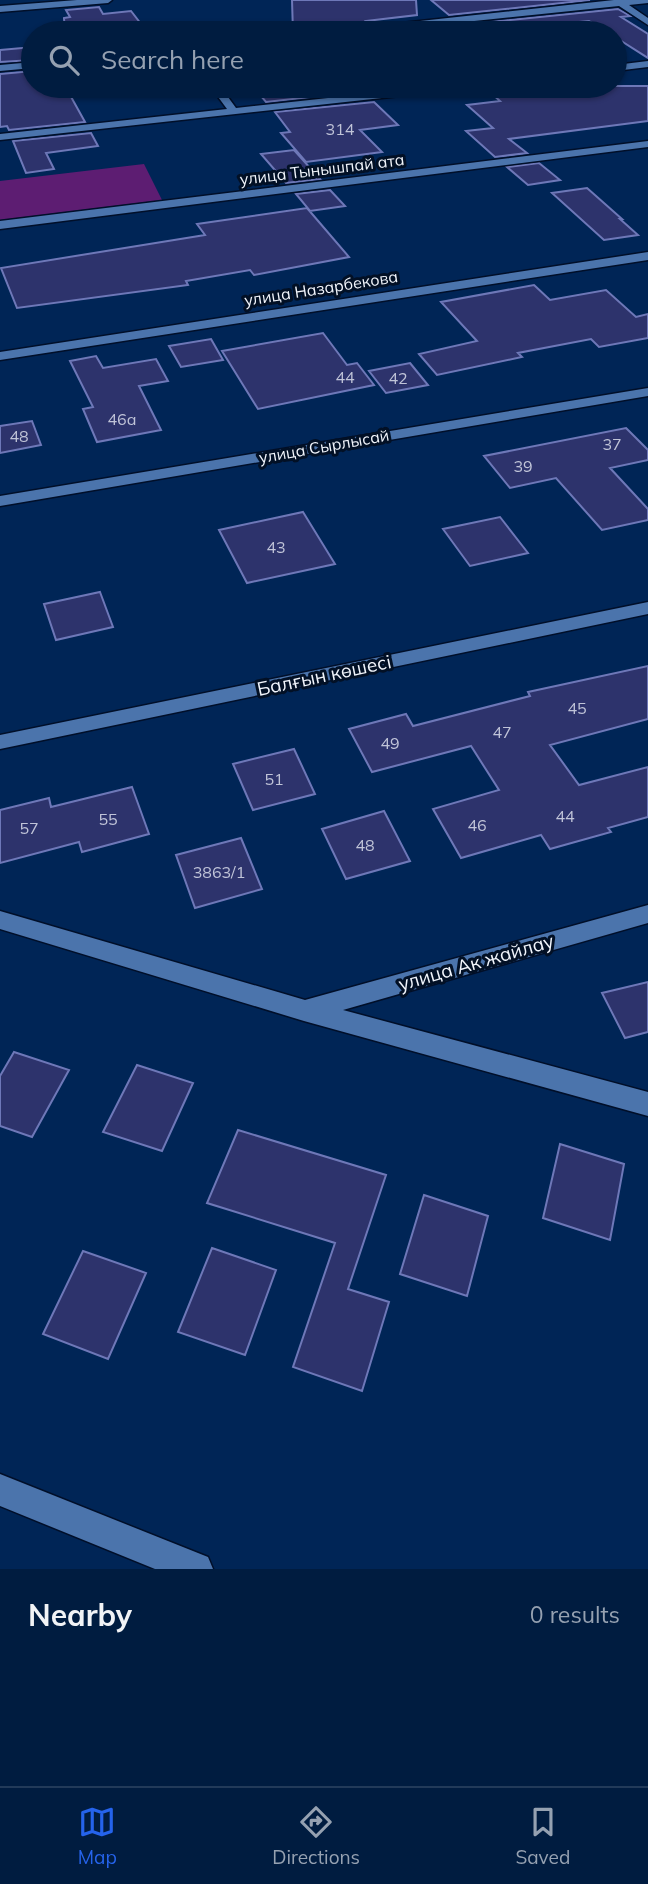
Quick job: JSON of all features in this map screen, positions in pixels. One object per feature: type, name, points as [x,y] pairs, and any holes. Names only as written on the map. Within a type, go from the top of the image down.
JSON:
[{"type":"street","points":[[0,9],[108,0]]},
{"type":"street","points":[[446,21],[648,1]]},
{"type":"street","points":[[619,2],[648,22]]},
{"type":"street","points":[[627,67],[648,64]]},
{"type":"street","points":[[0,68],[21,66]]},
{"type":"street","points":[[224,98],[235,113]]},
{"type":"street","points":[[0,137],[362,98]]},
{"type":"street","name":"улица Тынышпай ата","points":[[0,225],[648,144]]},
{"type":"street","name":"улица Назарбекова","points":[[0,355],[648,256]]},
{"type":"street","name":"улица Сырлысай","points":[[0,500],[648,392]]},
{"type":"street","name":"Балғын көшесі","points":[[0,742],[648,608]]},
{"type":"street","name":"улица Ак жайлау","points":[[304,1010],[648,914]]},
{"type":"street","points":[[0,920],[304,1010],[648,1104]]},
{"type":"street","points":[[0,1490],[196,1569]]},
{"type":"shaded area","points":[[144,164],[162,200],[0,220],[0,181]]},
{"type":"building","points":[[292,0],[416,0],[417,15],[366,21],[293,21]]},
{"type":"building","points":[[431,0],[590,0],[449,15]]},
{"type":"building","points":[[99,7],[103,14],[131,11],[139,21],[64,21],[64,18],[70,17],[66,10]]},
{"type":"building","points":[[618,9],[630,16],[621,17],[648,34],[648,58],[627,45],[627,21],[500,21]]},
{"type":"building","points":[[21,48],[21,61],[0,62],[0,50]]},
{"type":"building","points":[[21,72],[21,98],[72,98],[85,122],[9,130],[7,126],[0,127],[0,74]]},
{"type":"building","points":[[627,86],[648,86],[648,121],[509,139],[527,153],[495,157],[466,131],[493,128],[467,105],[500,101],[497,98],[627,98]]},
{"type":"building","points":[[263,98],[302,98],[266,102]]},
{"type":"building","points":[[374,102],[398,125],[360,130],[382,152],[306,162],[281,133],[290,132],[275,112]]},
{"type":"building","points":[[91,133],[98,146],[46,153],[54,169],[26,173],[13,141]]},
{"type":"building","points":[[294,150],[320,179],[286,183],[261,154]]},
{"type":"building","points":[[539,163],[560,180],[528,185],[507,167]]},
{"type":"building","points":[[587,188],[638,235],[604,240],[552,193]]},
{"type":"building","points":[[330,190],[345,206],[310,211],[296,194]]},
{"type":"building","points":[[307,208],[349,257],[254,275],[250,270],[186,281],[188,285],[17,308],[1,268],[205,235],[197,224]]},
{"type":"building","points":[[534,285],[550,300],[606,290],[636,317],[648,314],[648,338],[599,347],[591,339],[518,353],[522,357],[437,375],[419,354],[477,341],[441,302]]},
{"type":"building","points":[[323,333],[347,365],[357,363],[374,385],[258,409],[222,351]]},
{"type":"building","points":[[211,339],[223,360],[181,367],[169,346]]},
{"type":"building","points":[[96,356],[103,368],[156,359],[168,381],[139,386],[161,430],[97,442],[83,409],[93,407],[70,361]]},
{"type":"building","points":[[410,363],[428,385],[386,393],[369,371]]},
{"type":"building","points":[[32,421],[41,445],[0,453],[0,426]]},
{"type":"building","points":[[626,428],[648,450],[648,460],[610,468],[648,509],[648,520],[602,530],[556,478],[510,488],[484,456]]},
{"type":"building","points":[[303,512],[335,564],[247,583],[219,530]]},
{"type":"building","points":[[500,517],[528,553],[470,566],[443,529]]},
{"type":"building","points":[[100,592],[113,627],[56,640],[44,604]]},
{"type":"building","points":[[648,666],[648,719],[550,745],[579,785],[648,767],[648,817],[608,828],[611,832],[550,849],[541,835],[461,858],[433,809],[499,790],[471,746],[372,772],[349,729],[406,714],[413,726],[530,696],[528,692]]},
{"type":"building","points":[[294,749],[315,794],[253,810],[233,764]]},
{"type":"building","points":[[132,787],[149,834],[82,852],[79,842],[0,863],[0,810],[49,798],[51,807]]},
{"type":"building","points":[[384,811],[410,861],[346,879],[322,829]]},
{"type":"building","points":[[241,838],[262,889],[195,908],[176,855]]},
{"type":"building","points":[[648,982],[648,1032],[625,1038],[602,993]]},
{"type":"building","points":[[14,1052],[69,1070],[32,1137],[0,1126],[0,1076]]},
{"type":"building","points":[[137,1065],[193,1083],[162,1151],[103,1132]]},
{"type":"building","points":[[238,1130],[386,1175],[348,1289],[389,1302],[362,1391],[293,1367],[335,1243],[207,1203]]},
{"type":"building","points":[[560,1144],[624,1164],[610,1240],[543,1218]]},
{"type":"building","points":[[424,1195],[488,1216],[467,1296],[400,1274]]},
{"type":"building","points":[[212,1248],[276,1270],[245,1355],[178,1332]]},
{"type":"building","points":[[83,1251],[146,1273],[108,1359],[43,1334]]}]
